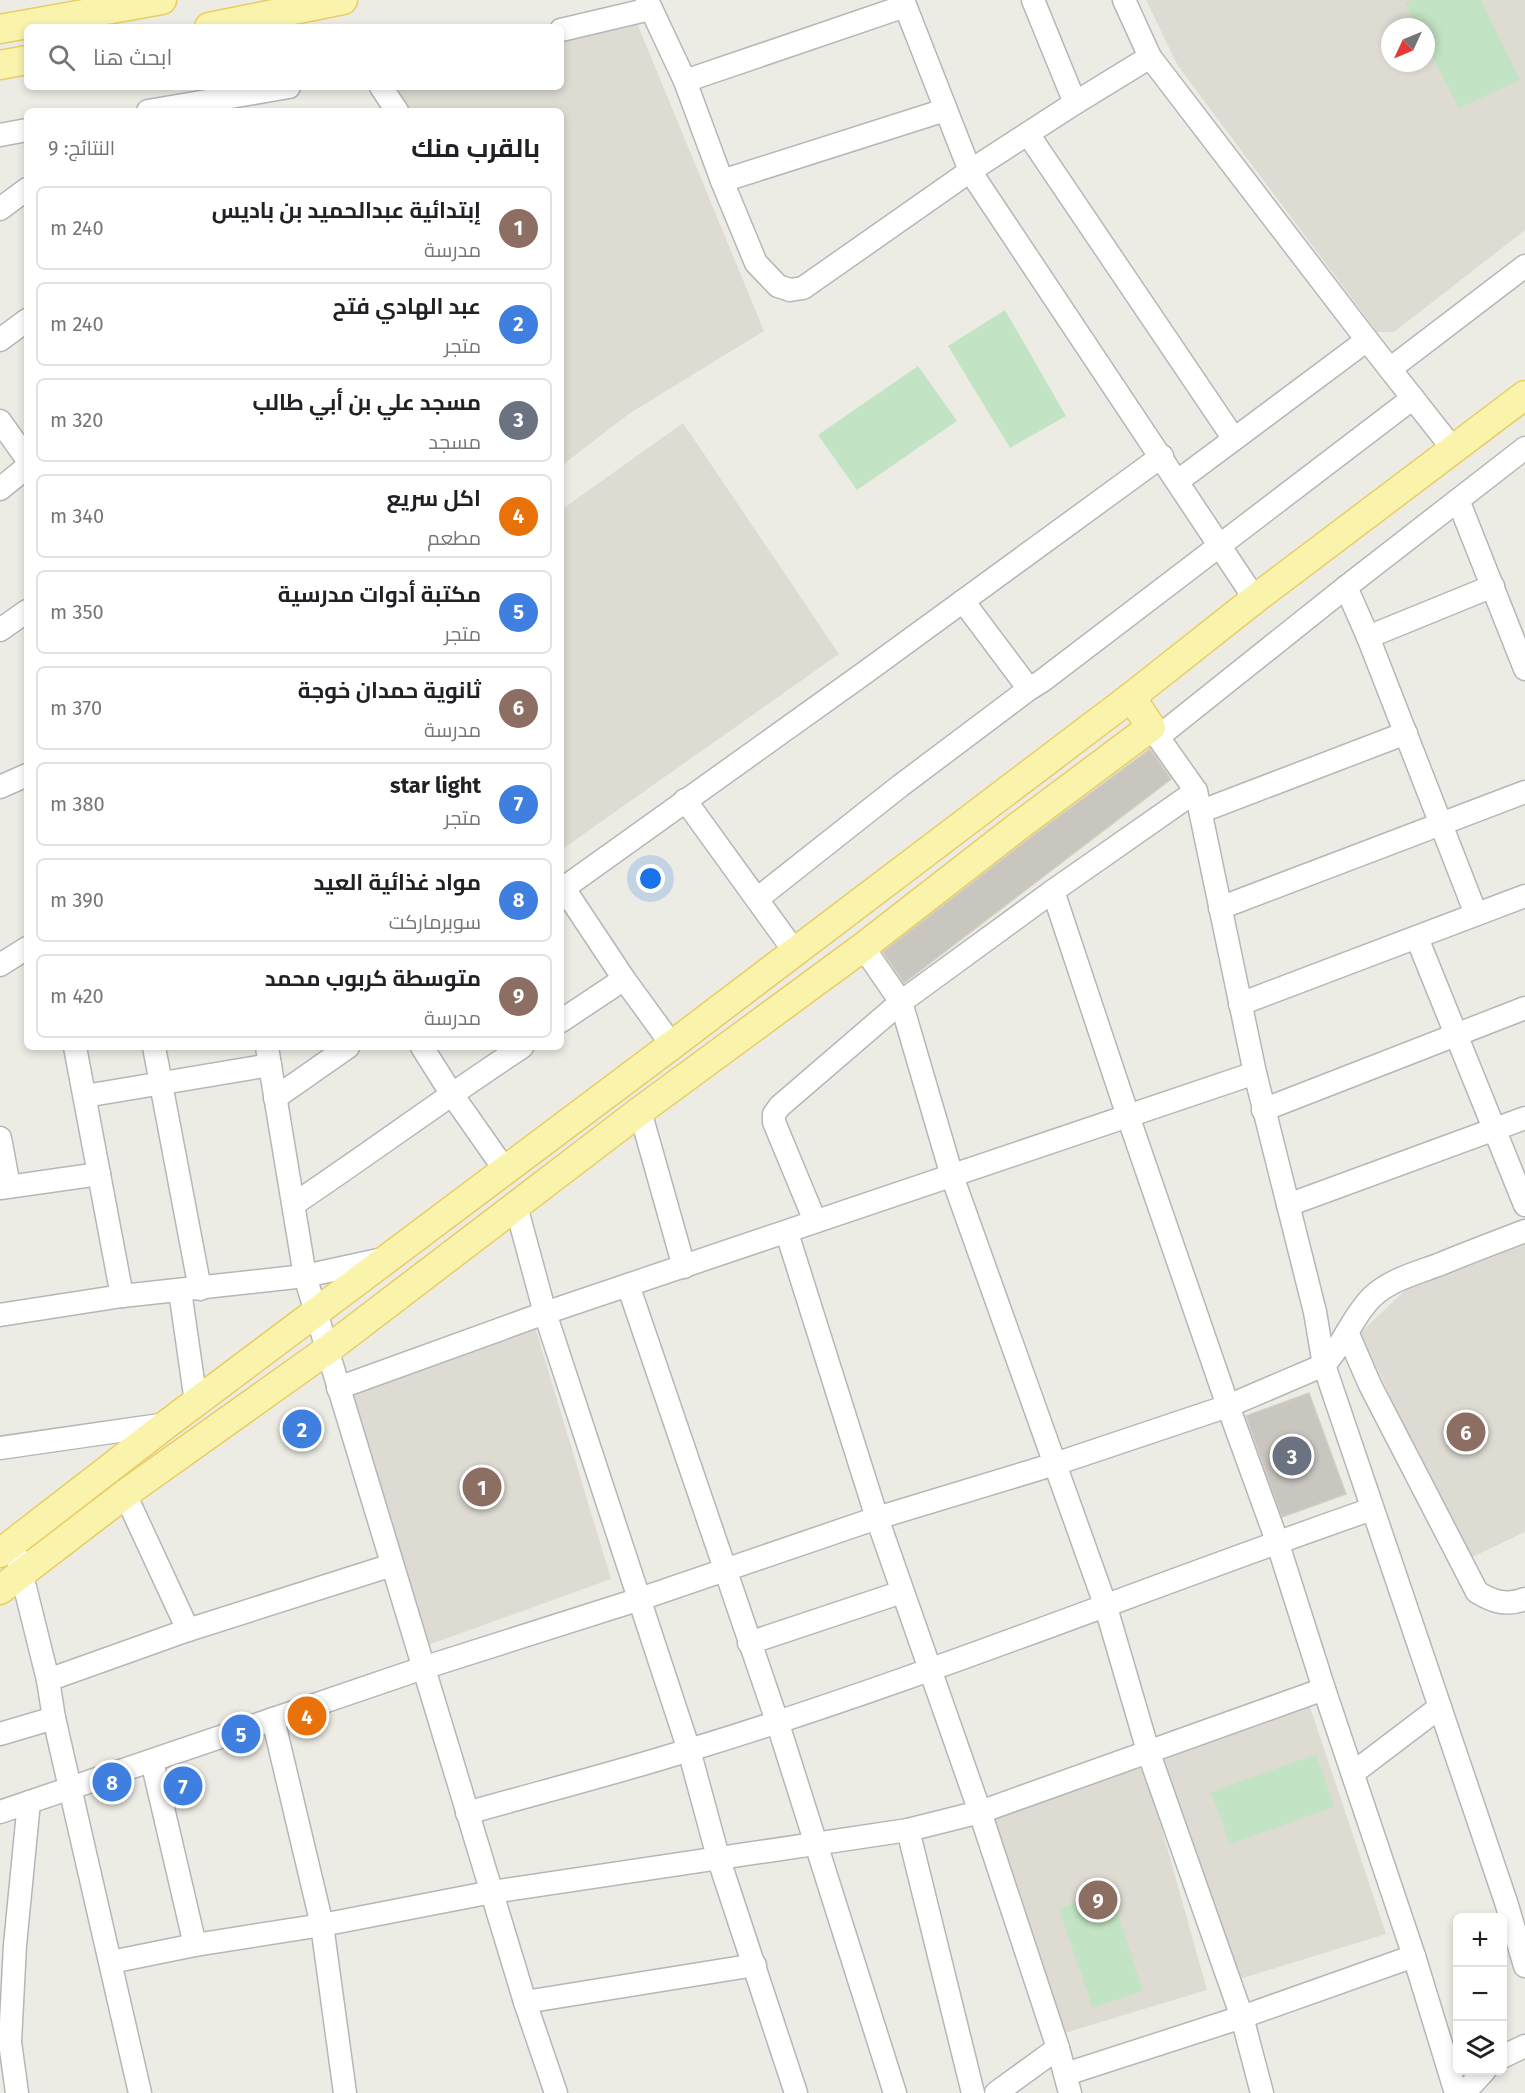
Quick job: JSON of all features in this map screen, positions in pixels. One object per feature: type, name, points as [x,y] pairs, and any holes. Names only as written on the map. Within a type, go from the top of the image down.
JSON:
[{"type":"main road","points":[[28,24],[162,0]]},
{"type":"main road","points":[[224,24],[343,0]]},
{"type":"main road","points":[[0,29],[24,25]]},
{"type":"main road","points":[[0,65],[24,61]]},
{"type":"main road","points":[[4,1547],[795,952],[1525,395]]},
{"type":"main road","points":[[11,1582],[125,1494],[327,1350],[639,1111],[863,946],[1016,828],[1155,732],[1131,697]]},
{"type":"street","points":[[1033,0],[1075,103]]},
{"type":"street","points":[[1124,0],[1150,57],[1453,449]]},
{"type":"street","points":[[685,81],[904,3],[970,171],[1162,456],[1255,599]]},
{"type":"street","points":[[564,29],[649,4],[685,81],[722,181],[756,263],[778,286],[790,290],[803,288],[820,277],[970,171],[1150,57]]},
{"type":"street","points":[[183,108],[274,90]]},
{"type":"street","points":[[383,90],[395,108]]},
{"type":"street","points":[[722,181],[945,110]]},
{"type":"street","points":[[1028,134],[1234,440]]},
{"type":"street","points":[[0,209],[24,191]]},
{"type":"street","points":[[1390,369],[1525,266]]},
{"type":"street","points":[[0,340],[24,322]]},
{"type":"street","points":[[1178,481],[1367,340]]},
{"type":"street","points":[[757,899],[900,786],[1221,547],[1413,398]]},
{"type":"street","points":[[0,421],[24,455]]},
{"type":"street","points":[[1525,448],[1155,732],[1199,801],[1263,1110],[1315,1312],[1324,1365],[1506,1902],[1525,1966]]},
{"type":"street","points":[[564,886],[963,602],[1162,456]]},
{"type":"street","points":[[0,489],[24,469]]},
{"type":"street","points":[[1458,500],[1525,669]]},
{"type":"street","points":[[1368,637],[1493,586]]},
{"type":"street","points":[[1346,587],[1368,637],[1476,914]]},
{"type":"street","points":[[963,602],[1029,689]]},
{"type":"street","points":[[0,630],[24,613]]},
{"type":"street","points":[[815,1221],[774,1122],[774,1114],[780,1106],[901,1002],[1053,891],[1199,801],[1406,733]]},
{"type":"street","points":[[0,787],[24,776]]},
{"type":"street","points":[[1220,908],[1525,792]]},
{"type":"street","points":[[685,800],[795,952]]},
{"type":"street","points":[[564,890],[672,1045]]},
{"type":"street","points":[[1053,891],[1128,1116],[1277,1541],[1414,1956],[1453,2091],[1477,2075]]},
{"type":"street","points":[[1240,1004],[1525,896]]},
{"type":"street","points":[[1417,938],[1525,1205]]},
{"type":"street","points":[[863,946],[901,1002],[952,1176],[1105,1604],[1148,1751],[1242,2017],[1262,2093]]},
{"type":"street","points":[[0,965],[24,950]]},
{"type":"street","points":[[564,1019],[624,979]]},
{"type":"street","points":[[1263,1110],[1525,1008]]},
{"type":"street","points":[[76,1050],[122,1296]]},
{"type":"street","points":[[155,1050],[190,1290],[196,1402]]},
{"type":"street","points":[[275,1098],[344,1050]]},
{"type":"street","points":[[424,1050],[505,1170]]},
{"type":"street","points":[[294,1204],[366,1156],[451,1093],[517,1050]]},
{"type":"street","points":[[85,1096],[161,1084],[268,1056],[305,1276],[525,2002],[556,2093]]},
{"type":"street","points":[[338,1388],[545,1313],[1255,1073]]},
{"type":"street","points":[[639,1111],[684,1266]]},
{"type":"street","points":[[1288,1204],[1525,1118]]},
{"type":"street","points":[[0,1138],[5,1187],[99,1174]]},
{"type":"street","points":[[516,1206],[545,1313],[689,1750],[718,1857],[796,2093]]},
{"type":"street","points":[[0,1812],[423,1668],[640,1599],[877,1518],[1055,1464],[1228,1406],[1324,1365],[1332,1357],[1358,1313],[1374,1295],[1395,1281],[1525,1231]]},
{"type":"street","points":[[787,1233],[877,1518],[980,1812],[1068,2083],[1242,2017],[1414,1956]]},
{"type":"street","points":[[0,1315],[122,1296],[305,1276],[387,1258]]},
{"type":"street","points":[[628,1285],[777,1721],[895,2093]]},
{"type":"street","points":[[1347,1332],[1370,1385],[1477,1592],[1495,1602],[1517,1602],[1525,1599]]},
{"type":"street","points":[[0,1448],[167,1424]]},
{"type":"street","points":[[125,1494],[188,1630]]},
{"type":"street","points":[[468,1813],[689,1750],[929,1670],[1277,1541],[1372,1509]]},
{"type":"street","points":[[4,1547],[11,1582],[48,1680],[54,1718],[140,2093]]},
{"type":"street","points":[[48,1680],[188,1630],[392,1565]]},
{"type":"street","points":[[749,1643],[902,1592]]},
{"type":"street","points":[[111,1962],[492,1892],[908,1830],[980,1812],[1324,1689]]},
{"type":"street","points":[[1353,1773],[1440,1707]]},
{"type":"street","points":[[0,1734],[54,1718]]},
{"type":"street","points":[[273,1719],[322,1925],[345,2093]]},
{"type":"street","points":[[152,1761],[195,1945]]},
{"type":"street","points":[[16,2087],[10,2042],[29,1802]]},
{"type":"street","points":[[908,1830],[974,2093]]},
{"type":"street","points":[[1505,1913],[1506,1902]]},
{"type":"street","points":[[525,2002],[754,1965]]},
{"type":"street","points":[[1507,2055],[1525,2046]]},
{"type":"street","points":[[996,2093],[1058,2048]]},
{"type":"shaded area","points":[[1146,0],[1525,0],[1525,230],[1394,332],[1377,332],[1178,66]]},
{"type":"shaded area","points":[[632,11],[764,331],[630,413],[564,464],[564,108],[410,108],[394,90],[564,90],[564,28]]},
{"type":"shaded area","points":[[683,423],[839,654],[564,848],[564,508]]},
{"type":"shaded area","points":[[1525,1239],[1525,1532],[1468,1559],[1360,1333],[1411,1285]]},
{"type":"shaded area","points":[[536,1330],[611,1579],[428,1645],[352,1394]]},
{"type":"shaded area","points":[[1308,1701],[1386,1934],[1233,1981],[1149,1747]]},
{"type":"shaded area","points":[[1140,1751],[1207,1990],[1058,2035],[986,1809]]},
{"type":"green space","points":[[1411,0],[1481,0],[1520,80],[1459,108],[1435,61],[1435,18],[1412,18],[1405,3]]},
{"type":"green space","points":[[1005,310],[1066,416],[1010,448],[948,346]]},
{"type":"green space","points":[[918,366],[957,421],[857,490],[818,435]]},
{"type":"green space","points":[[1316,1754],[1334,1807],[1230,1844],[1211,1792]]},
{"type":"green space","points":[[1110,1890],[1143,1991],[1093,2008],[1059,1909]]},
{"type":"building","points":[[1150,749],[1171,779],[904,983],[883,952],[1026,841]]},
{"type":"building","points":[[1309,1393],[1346,1494],[1282,1517],[1246,1416]]},
{"type":"place","name":"عبد الهادي فتح","points":[[302,1429]]},
{"type":"place","name":"ثانوية حمدان خوجة","points":[[1466,1432]]},
{"type":"place","name":"مسجد علي بن أبي طالب","points":[[1292,1456]]},
{"type":"place","name":"إبتدائية عبدالحميد بن باديس","points":[[482,1487]]},
{"type":"place","name":"اكل سريع","points":[[307,1716]]},
{"type":"place","name":"مكتبة أدوات مدرسية","points":[[241,1734]]},
{"type":"place","name":"مواد غذائية العيد","points":[[112,1782]]},
{"type":"place","name":"star light","points":[[183,1786]]},
{"type":"place","name":"متوسطة كربوب محمد","points":[[1098,1900]]}]
